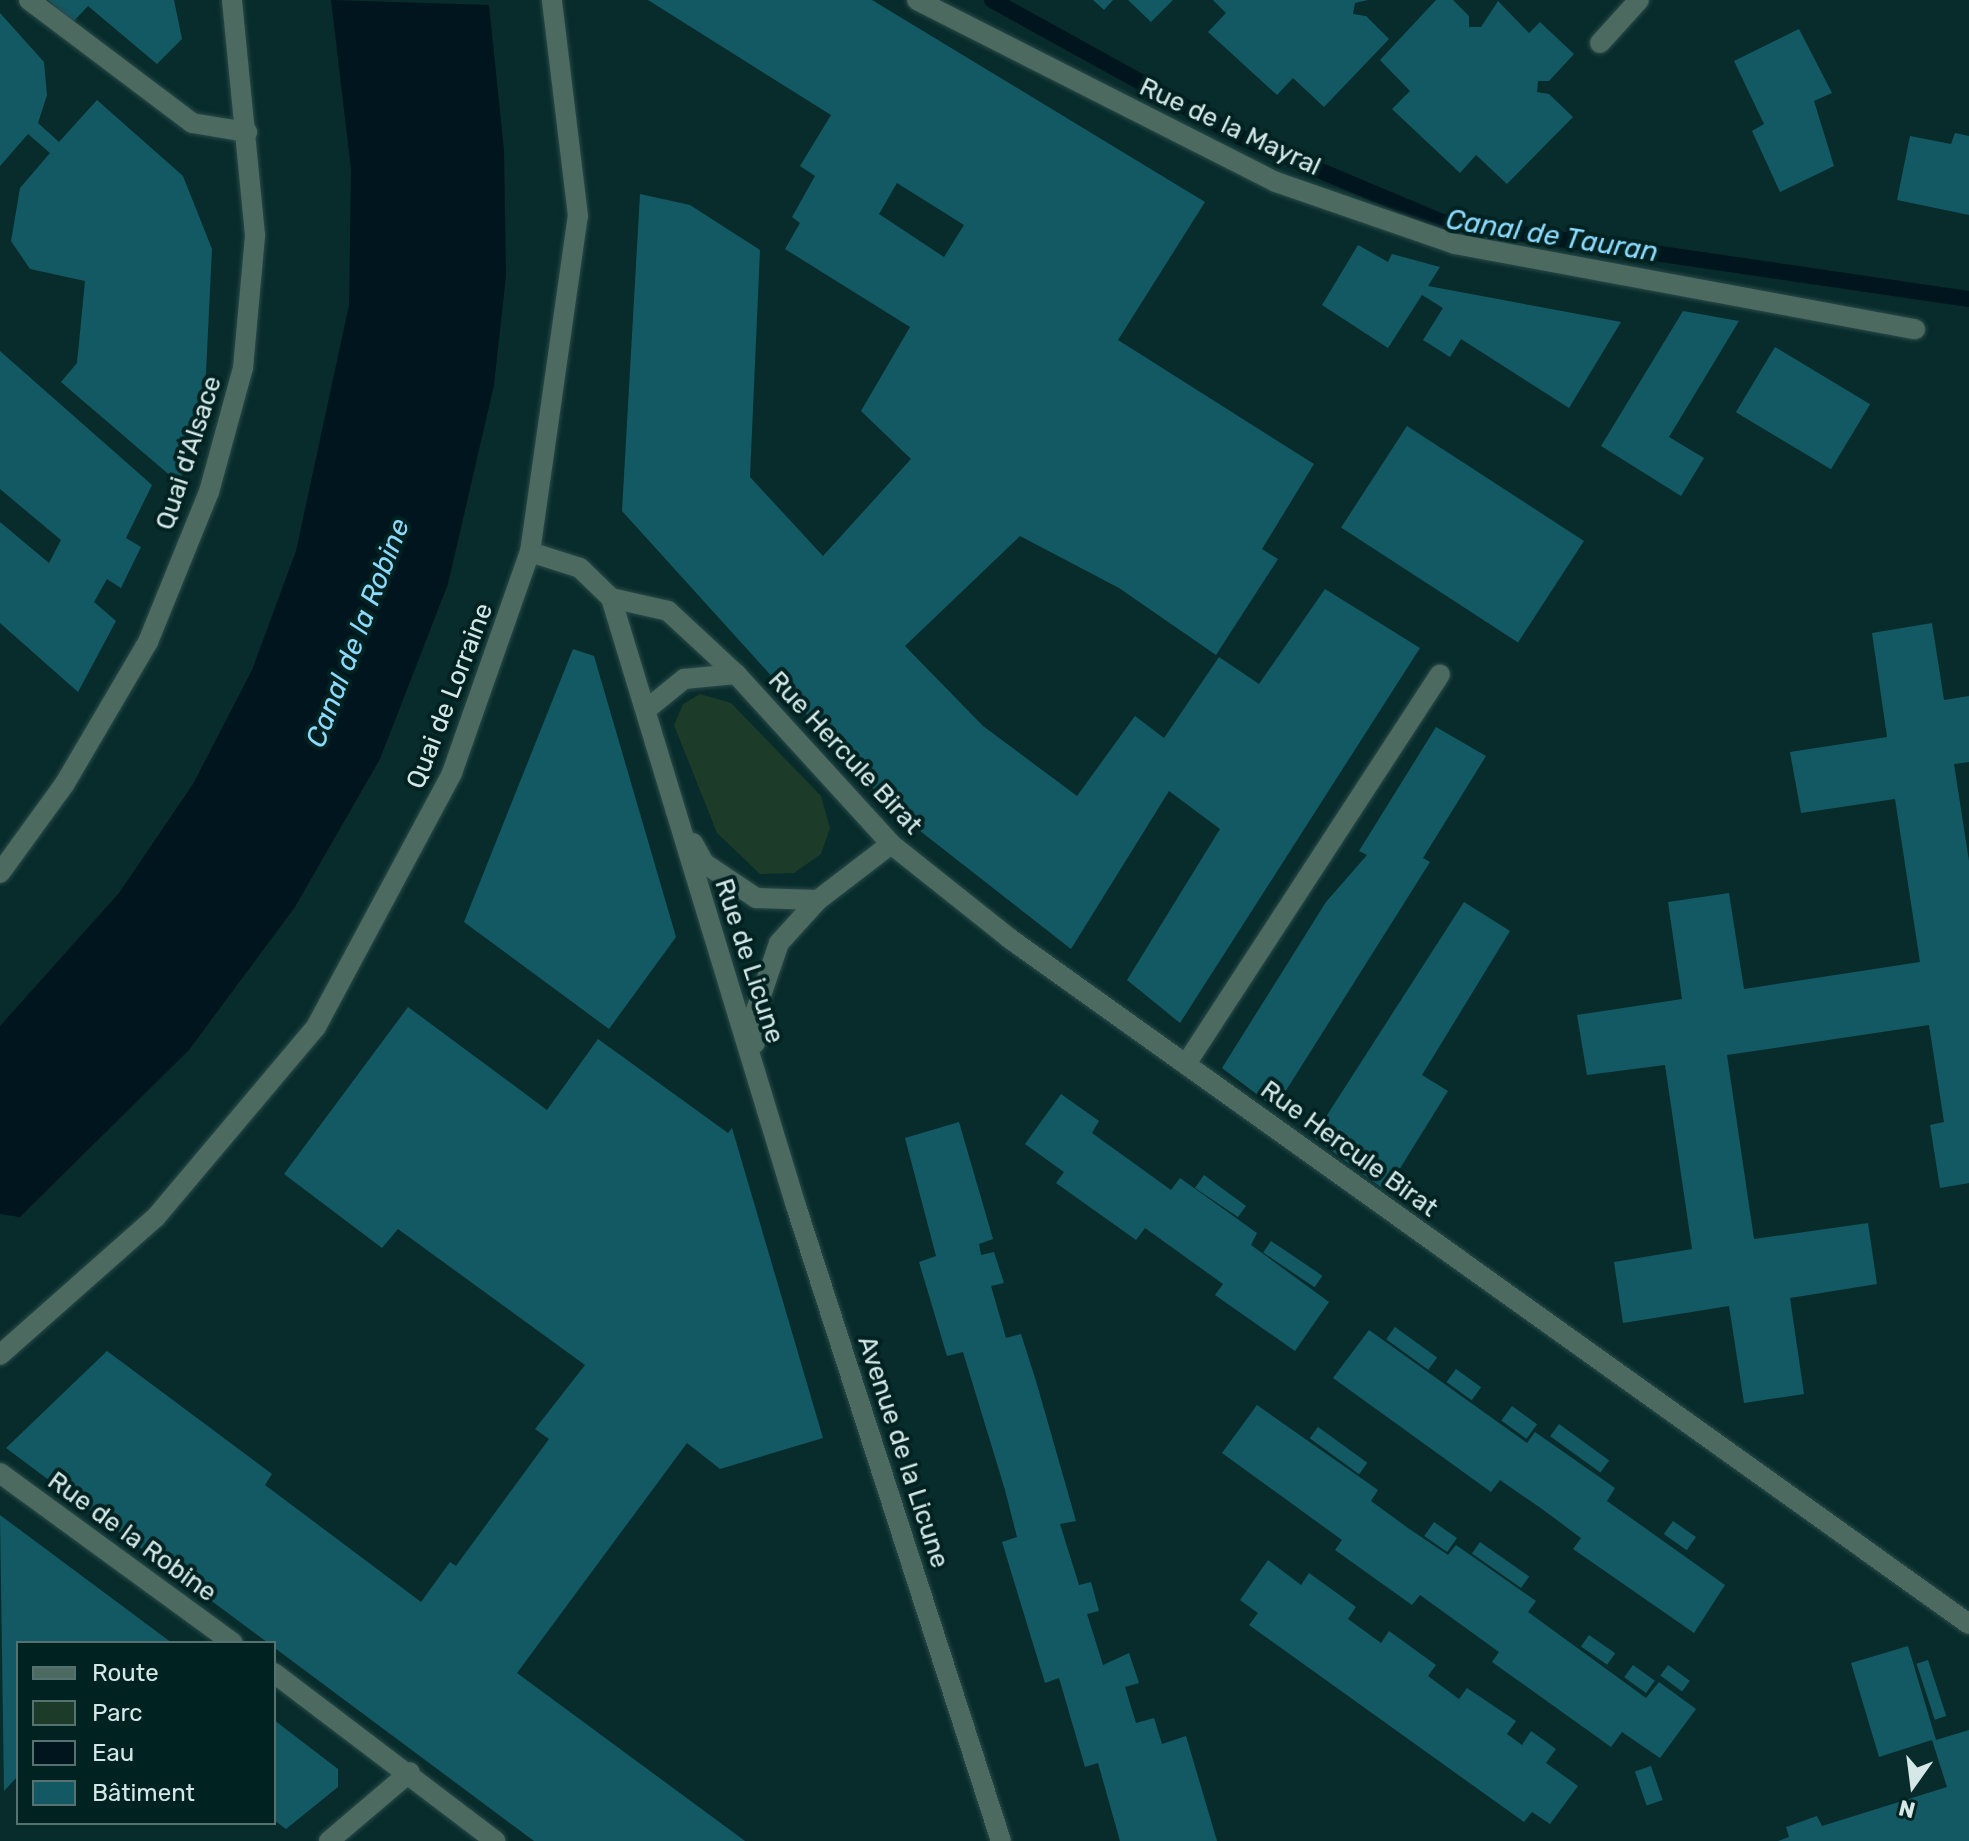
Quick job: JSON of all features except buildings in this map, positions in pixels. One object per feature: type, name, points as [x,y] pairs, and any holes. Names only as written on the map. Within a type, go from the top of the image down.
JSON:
[{"type":"street","points":[[29,0],[192,123],[247,132]]},
{"type":"street","name":"Quai d'Alsace","points":[[0,873],[64,785],[148,642],[209,492],[243,368],[255,235],[232,0]]},
{"type":"street","name":"Quai de Lorraine","points":[[0,1355],[156,1217],[316,1027],[452,773],[530,552],[578,216],[552,0]]},
{"type":"street","name":"Rue de la Mayral","points":[[917,0],[1276,182],[1455,244],[1915,329]]},
{"type":"street","points":[[1600,43],[1639,0]]},
{"type":"street","points":[[530,552],[580,568],[611,598]]},
{"type":"street","name":"Rue Hercule Birat","points":[[611,598],[668,611],[736,674],[891,844],[1186,1064],[1969,1624]]},
{"type":"street","name":"Rue de Licune","points":[[611,598],[647,709],[673,808],[759,1079]]},
{"type":"street","name":"Rue Hercule Birat","points":[[647,709],[684,679],[736,674]]},
{"type":"street","points":[[1186,1064],[1440,675]]},
{"type":"street","name":"Rue de Licune","points":[[673,808],[704,863],[756,898],[818,900]]},
{"type":"street","name":"Rue de Licune","points":[[759,1079],[753,1019],[779,943],[818,900],[891,844]]},
{"type":"street","name":"Avenue de la Licune","points":[[759,1079],[1001,1841]]},
{"type":"street","name":"Rue de la Robine","points":[[0,1473],[230,1641]]},
{"type":"street","points":[[276,1674],[410,1772],[495,1841]]},
{"type":"street","points":[[329,1841],[410,1772]]},
{"type":"green space","points":[[700,694],[731,703],[821,796],[830,828],[821,854],[794,873],[760,874],[717,833],[674,725],[683,704]]},
{"type":"water","name":"Canal de la Robine","points":[[331,0],[489,5],[504,150],[506,276],[494,385],[448,584],[380,759],[295,907],[189,1050],[20,1217],[0,1214],[0,1026],[119,893],[193,784],[252,670],[296,551],[349,305],[351,169]]},
{"type":"waterway","name":"Canal de Tauran","points":[[992,0],[1240,137],[1442,222],[1969,299]]}]
